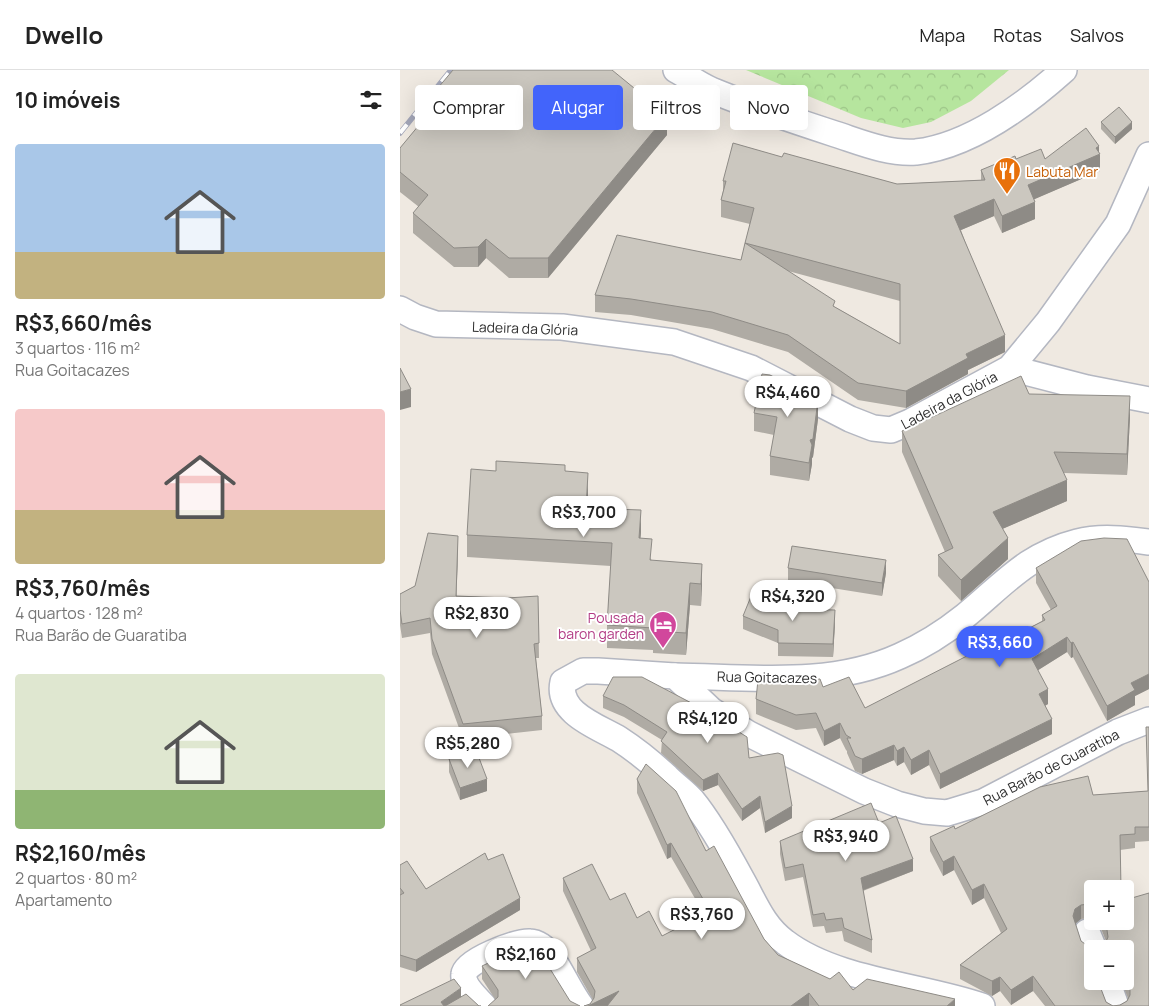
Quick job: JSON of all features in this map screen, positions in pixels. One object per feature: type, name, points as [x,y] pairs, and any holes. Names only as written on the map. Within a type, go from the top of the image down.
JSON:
[{"type":"street","points":[[676,70],[714,92],[794,120],[883,149],[915,152],[940,147],[980,130],[1019,107],[1064,70]]},
{"type":"street","name":"Ladeira da Glória","points":[[400,308],[414,317],[436,324],[562,327],[674,342],[752,368],[850,419],[873,428],[891,430],[910,422],[1010,368],[1048,322],[1118,224],[1149,155]]},
{"type":"street","points":[[1010,368],[1087,388],[1149,400]]},
{"type":"street","name":"Rua Goitacazes","points":[[675,676],[821,678],[866,669],[900,656],[932,639],[964,616],[1016,571],[1043,555],[1077,542],[1100,539],[1149,542]]},
{"type":"street","points":[[675,676],[583,671],[563,682],[561,689],[563,696],[576,715],[627,745],[656,767],[692,800],[743,881],[755,907],[767,925],[784,942],[812,958],[850,971],[982,1006]]},
{"type":"street","name":"Rua Barão de Guaratiba","points":[[675,676],[711,710],[749,734],[864,791],[897,804],[948,813],[983,802],[1118,732],[1149,720]]},
{"type":"street","points":[[484,1006],[465,982],[464,975],[466,969],[472,963],[513,944],[531,942],[542,946],[553,960],[569,992],[580,1006]]},
{"type":"street","points":[[1110,990],[1116,1006]]},
{"type":"green space","points":[[746,70],[1009,70],[971,101],[931,122],[903,128],[861,118],[808,96],[808,85],[782,85]]},
{"type":"building","points":[[453,70],[612,70],[633,87],[633,130],[655,130],[548,258],[509,258],[486,239],[478,247],[454,248],[413,213],[428,195],[400,172],[400,148],[415,130],[523,130],[523,85],[440,85]]},
{"type":"building","points":[[1119,107],[1132,122],[1115,137],[1101,122]]},
{"type":"building","points":[[1086,128],[1099,146],[1096,148],[1100,154],[1028,185],[1035,202],[1002,216],[994,199],[954,216],[1005,335],[966,354],[968,358],[906,391],[858,383],[788,335],[712,312],[595,295],[617,235],[741,260],[745,243],[754,208],[721,200],[726,181],[723,181],[733,143],[782,157],[784,153],[897,184],[985,180],[981,170],[1015,156],[1016,159],[1041,149],[1045,159]],"holes":[[[745,243],[900,284],[900,344],[833,306],[835,301]]]},
{"type":"building","points":[[400,368],[411,389],[400,392]]},
{"type":"building","points":[[762,374],[770,375],[818,400],[813,439],[810,440],[812,445],[809,463],[770,456],[777,417],[754,413]]},
{"type":"building","points":[[1021,376],[1029,394],[1130,396],[1127,454],[1054,452],[1067,480],[993,512],[1008,538],[961,580],[938,555],[953,548],[902,431]]},
{"type":"building","points":[[496,461],[565,465],[565,471],[588,473],[586,508],[641,510],[639,538],[652,539],[650,560],[702,564],[701,584],[690,583],[686,633],[653,631],[653,628],[607,625],[612,543],[467,535],[471,469],[496,471]]},
{"type":"building","points":[[428,533],[458,536],[456,596],[507,598],[538,596],[539,643],[534,644],[542,716],[463,724],[432,639],[430,618],[402,624],[400,594],[415,586]]},
{"type":"building","points":[[1104,538],[1127,539],[1149,582],[1149,674],[1131,683],[1135,690],[1107,706],[1073,642],[1071,643],[1067,637],[1032,659],[1048,689],[1039,694],[1052,719],[940,774],[929,750],[911,760],[904,747],[897,751],[894,745],[862,759],[855,756],[847,738],[851,738],[846,735],[840,723],[824,731],[816,713],[796,715],[756,699],[758,680],[820,679],[823,687],[849,677],[865,708],[1008,635],[1010,638],[1045,620],[1042,615],[1057,606],[1036,568],[1081,541]]},
{"type":"building","points":[[792,546],[886,560],[882,583],[788,568]]},
{"type":"building","points":[[752,594],[788,609],[835,610],[833,644],[778,643],[778,630],[743,616]]},
{"type":"building","points":[[613,677],[642,677],[699,707],[747,737],[749,758],[778,753],[783,755],[792,806],[765,822],[760,796],[742,809],[718,773],[703,780],[661,741],[667,732],[624,705],[603,696]]},
{"type":"building","points":[[1146,727],[1149,727],[1149,827],[1135,827],[1135,834],[1120,835],[1121,880],[1084,880],[1084,905],[1075,909],[1073,916],[1081,941],[1084,943],[1084,990],[1101,990],[1106,1002],[1113,1006],[1055,1006],[1033,976],[1011,990],[1000,977],[992,981],[960,965],[1007,929],[984,884],[972,890],[954,856],[943,862],[930,837],[954,826],[955,829],[1040,787],[1088,776],[1093,795],[1148,791]]},
{"type":"building","points":[[476,750],[487,779],[460,788],[449,759]]},
{"type":"building","points":[[646,764],[676,791],[706,851],[714,846],[764,939],[778,955],[830,979],[839,972],[853,990],[867,979],[955,999],[947,1006],[819,1006],[809,993],[791,1006],[607,1006],[619,991],[588,1006],[584,1006],[590,1004],[594,998],[595,991],[577,958],[596,948],[563,878],[592,864],[610,900],[625,893],[637,918],[649,911],[662,936],[701,916],[694,903],[703,899],[671,843],[667,845],[637,779]]},
{"type":"building","points":[[871,803],[879,823],[896,816],[913,859],[861,878],[872,940],[844,928],[842,918],[826,920],[824,913],[813,915],[803,864],[785,868],[780,841]]},
{"type":"building","points":[[485,853],[488,860],[503,854],[520,898],[416,960],[400,955],[400,895],[404,893],[400,888],[400,865],[407,861],[426,889]]},
{"type":"building","points":[[1149,893],[1149,1006],[1113,1006],[1127,1001],[1130,990],[1134,990],[1134,940],[1107,940],[1107,930],[1134,930],[1134,897]]},
{"type":"building","points":[[530,943],[539,951],[570,1001],[580,1006],[488,1006],[498,997],[498,990],[482,966]]},
{"type":"building","points":[[454,979],[461,988],[441,1002],[444,1006],[400,1006],[400,1005]]},
{"type":"building","points":[[466,994],[479,1006],[445,1006]]},
{"type":"railway","points":[[400,133],[451,70]]},
{"type":"place","name":"Labuta Mar","points":[[1007,195]]},
{"type":"place","name":"Pousada baron garden","points":[[663,649]]}]
